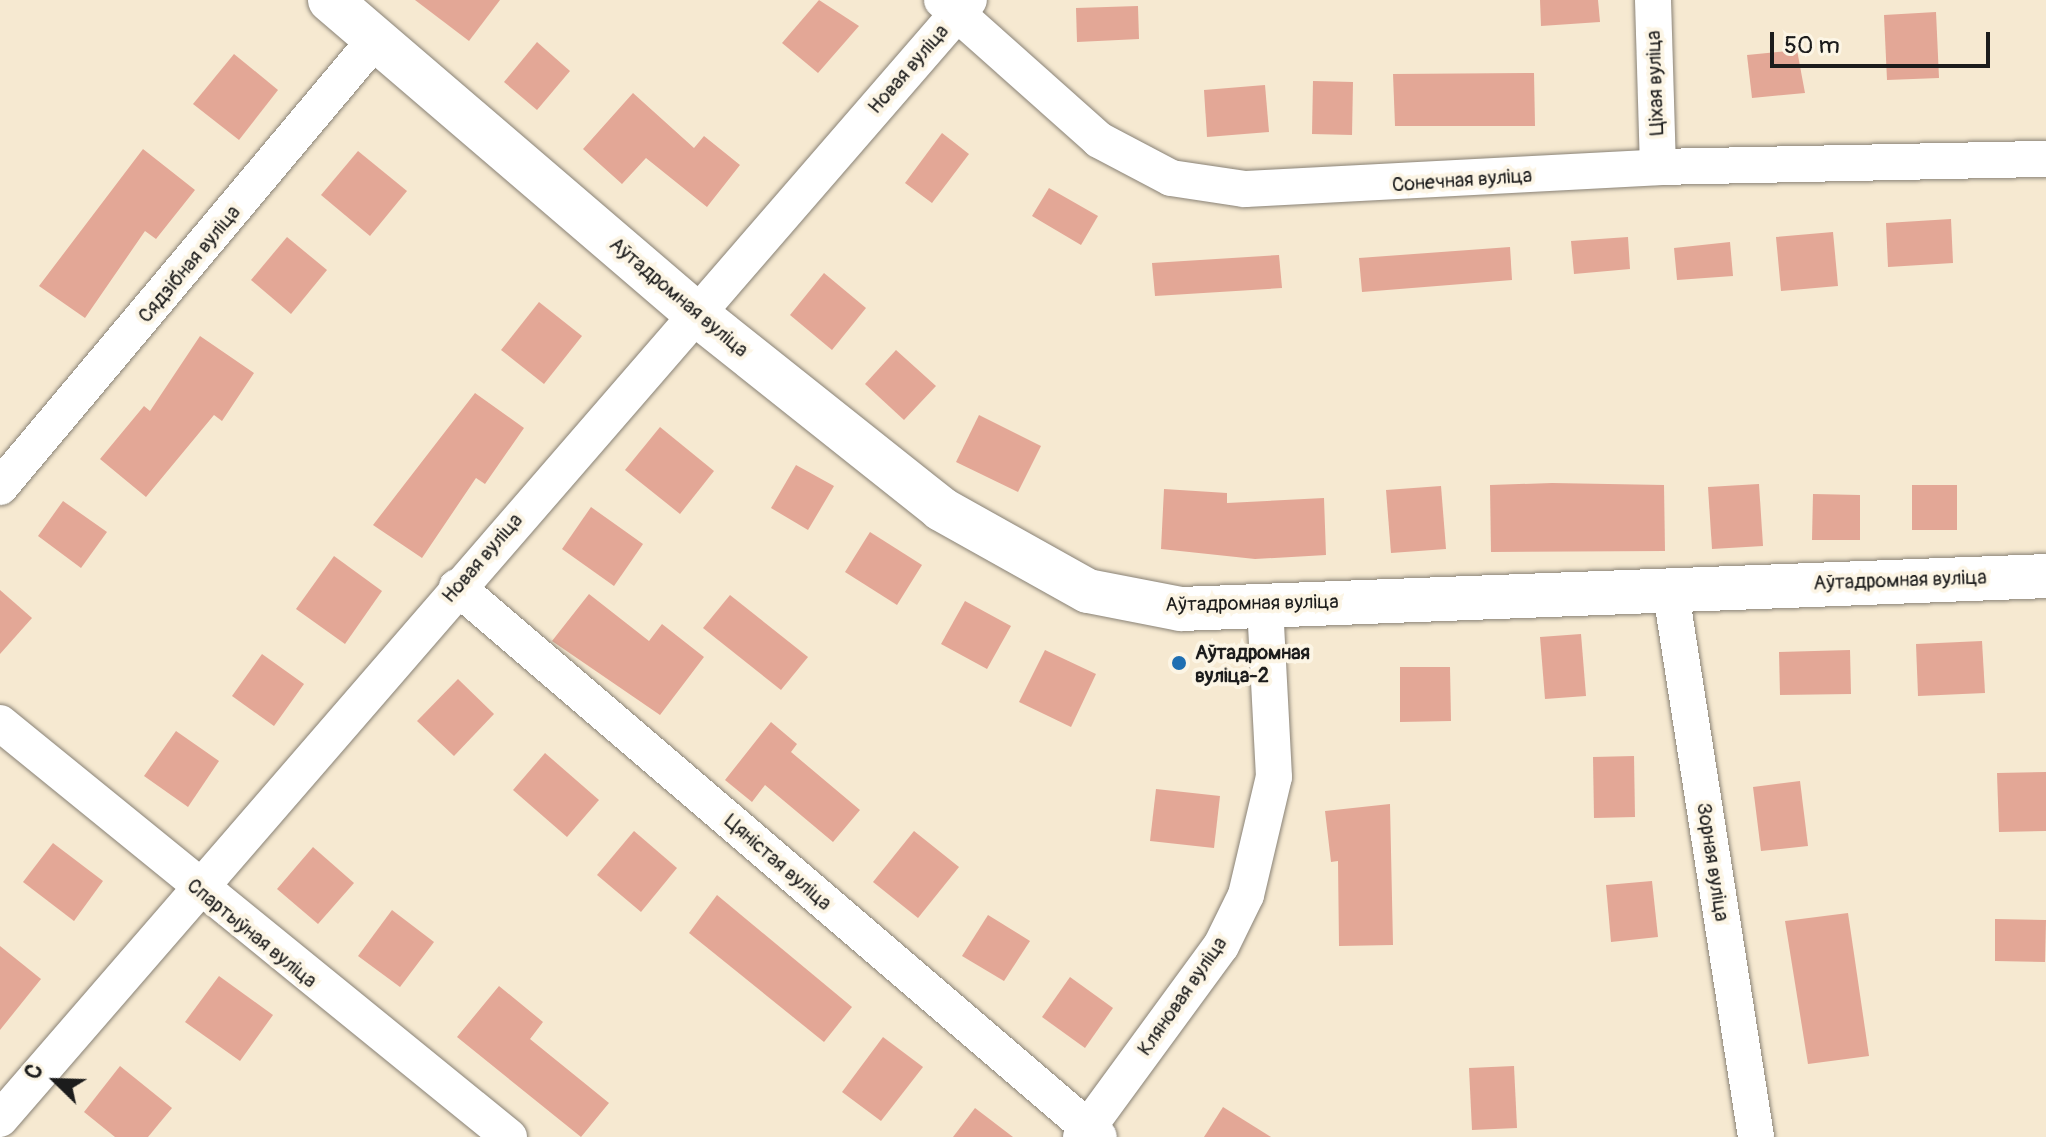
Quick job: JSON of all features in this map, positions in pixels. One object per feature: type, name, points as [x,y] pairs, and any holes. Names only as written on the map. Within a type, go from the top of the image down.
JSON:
[{"type":"street","name":"Аўтадромная вуліца","points":[[330,0],[695,313],[941,509],[1060,578],[1120,601],[1181,609],[1670,587],[2046,576]]},
{"type":"street","name":"Ціхая вуліца","points":[[1653,0],[1658,167]]},
{"type":"street","name":"Сонечная вуліца","points":[[956,4],[1099,140],[1171,178],[1245,189],[1327,189],[1658,167],[2046,159]]},
{"type":"street","name":"Новая вуліца","points":[[0,1119],[695,313],[956,4]]},
{"type":"street","name":"Сядзібная вуліца","points":[[0,487],[375,40]]},
{"type":"street","name":"Цяністая вуліца","points":[[457,587],[1089,1134]]},
{"type":"street","name":"Зорная вуліца","points":[[1670,587],[1756,1137]]},
{"type":"street","name":"Кляновая вуліца","points":[[1089,1134],[1221,946],[1246,895],[1274,777],[1265,605]]},
{"type":"street","name":"Спартыўная вуліца","points":[[0,723],[198,891],[509,1137]]},
{"type":"building","points":[[415,0],[500,0],[469,41]]},
{"type":"building","points":[[819,0],[859,26],[818,73],[782,43]]},
{"type":"building","points":[[1540,0],[1598,0],[1600,22],[1541,26]]},
{"type":"building","points":[[1138,6],[1139,39],[1077,42],[1076,8]]},
{"type":"building","points":[[1936,12],[1939,78],[1887,80],[1884,15]]},
{"type":"building","points":[[537,42],[570,71],[537,110],[504,82]]},
{"type":"building","points":[[1797,50],[1805,93],[1752,98],[1747,55]]},
{"type":"building","points":[[234,54],[278,90],[239,140],[193,104]]},
{"type":"building","points":[[1534,73],[1535,126],[1395,126],[1393,74]]},
{"type":"building","points":[[1313,81],[1353,82],[1352,135],[1312,134]]},
{"type":"building","points":[[1265,85],[1269,132],[1207,137],[1204,90]]},
{"type":"building","points":[[633,93],[694,148],[704,136],[740,165],[707,207],[646,158],[622,184],[583,149]]},
{"type":"building","points":[[942,133],[969,154],[932,203],[905,183]]},
{"type":"building","points":[[143,149],[195,190],[156,239],[145,231],[85,318],[39,286]]},
{"type":"building","points":[[358,151],[407,191],[370,236],[321,195]]},
{"type":"building","points":[[1049,188],[1098,216],[1081,245],[1032,216]]},
{"type":"building","points":[[1951,219],[1953,263],[1888,267],[1886,223]]},
{"type":"building","points":[[1833,232],[1838,286],[1781,291],[1776,237]]},
{"type":"building","points":[[287,237],[327,270],[291,314],[251,280]]},
{"type":"building","points":[[1628,237],[1630,269],[1574,274],[1571,241]]},
{"type":"building","points":[[1730,242],[1733,276],[1677,280],[1674,248]]},
{"type":"building","points":[[1510,247],[1512,280],[1362,292],[1359,258]]},
{"type":"building","points":[[1279,255],[1282,288],[1155,296],[1152,263]]},
{"type":"building","points":[[824,273],[866,308],[832,350],[790,315]]},
{"type":"building","points":[[539,302],[582,336],[544,384],[501,350]]},
{"type":"building","points":[[200,336],[254,373],[222,421],[214,415],[146,497],[100,459],[144,406],[150,411]]},
{"type":"building","points":[[896,350],[936,386],[904,420],[865,384]]},
{"type":"building","points":[[475,393],[524,428],[485,484],[476,478],[422,558],[373,525]]},
{"type":"building","points":[[979,415],[1041,446],[1018,492],[956,462]]},
{"type":"building","points":[[660,427],[714,471],[680,514],[625,470]]},
{"type":"building","points":[[796,465],[834,486],[808,530],[771,508]]},
{"type":"building","points":[[1759,484],[1763,546],[1712,549],[1708,487]]},
{"type":"building","points":[[1490,485],[1664,485],[1665,551],[1491,552]]},
{"type":"building","points":[[1912,485],[1957,485],[1957,530],[1912,530]]},
{"type":"building","points":[[1441,486],[1446,549],[1391,553],[1386,490]]},
{"type":"building","points":[[1164,489],[1227,493],[1227,503],[1324,498],[1326,555],[1255,559],[1161,549]]},
{"type":"building","points":[[1813,494],[1860,495],[1860,540],[1812,540]]},
{"type":"building","points":[[63,501],[107,532],[81,568],[38,536]]},
{"type":"building","points":[[591,507],[643,544],[614,586],[562,549]]},
{"type":"building","points":[[870,532],[922,565],[897,605],[845,572]]},
{"type":"building","points":[[334,556],[382,591],[345,644],[296,609]]},
{"type":"building","points":[[0,590],[32,618],[0,654]]},
{"type":"building","points":[[589,594],[649,641],[662,624],[704,657],[660,715],[552,641]]},
{"type":"building","points":[[730,595],[808,657],[781,690],[703,628]]},
{"type":"building","points":[[965,601],[1011,626],[987,669],[941,644]]},
{"type":"building","points":[[1581,634],[1586,696],[1545,699],[1540,637]]},
{"type":"building","points":[[1982,641],[1985,693],[1918,696],[1916,644]]},
{"type":"building","points":[[1045,650],[1096,674],[1071,727],[1019,702]]},
{"type":"building","points":[[1850,650],[1851,694],[1780,695],[1779,652]]},
{"type":"building","points":[[262,654],[304,684],[274,726],[232,696]]},
{"type":"building","points":[[1400,667],[1450,667],[1451,721],[1400,722]]},
{"type":"building","points":[[458,679],[494,714],[454,756],[417,721]]},
{"type":"building","points":[[771,722],[797,744],[791,752],[860,810],[833,842],[765,785],[752,802],[725,780]]},
{"type":"building","points":[[176,731],[219,761],[188,807],[144,776]]},
{"type":"building","points":[[545,753],[599,800],[567,837],[513,790]]},
{"type":"building","points":[[1634,756],[1635,817],[1594,818],[1593,757]]},
{"type":"building","points":[[2046,772],[2046,831],[1999,832],[1997,773]]},
{"type":"building","points":[[1800,781],[1808,846],[1761,851],[1753,787]]},
{"type":"building","points":[[1156,789],[1220,796],[1214,848],[1150,841]]},
{"type":"building","points":[[1390,804],[1393,945],[1339,946],[1338,861],[1331,862],[1325,811]]},
{"type":"building","points":[[634,831],[677,868],[641,912],[597,875]]},
{"type":"building","points":[[914,831],[959,867],[918,918],[873,882]]},
{"type":"building","points":[[53,843],[103,881],[74,921],[23,882]]},
{"type":"building","points":[[313,847],[354,883],[318,924],[277,889]]},
{"type":"building","points":[[1652,881],[1658,937],[1611,942],[1606,885]]},
{"type":"building","points":[[717,895],[852,1007],[824,1042],[689,933]]},
{"type":"building","points":[[392,910],[434,942],[400,987],[358,956]]},
{"type":"building","points":[[1848,913],[1869,1056],[1808,1064],[1785,921]]},
{"type":"building","points":[[988,915],[1030,941],[1004,981],[962,956]]},
{"type":"building","points":[[1995,919],[2046,920],[2045,962],[1995,961]]},
{"type":"building","points":[[0,946],[41,979],[0,1030]]},
{"type":"building","points":[[219,976],[273,1015],[240,1061],[185,1022]]},
{"type":"building","points":[[1070,977],[1113,1008],[1085,1048],[1042,1017]]},
{"type":"building","points":[[499,986],[543,1022],[530,1039],[609,1103],[581,1137],[457,1037]]},
{"type":"building","points":[[883,1037],[923,1067],[881,1121],[842,1092]]},
{"type":"building","points":[[120,1066],[172,1108],[148,1137],[115,1137],[84,1112]]},
{"type":"building","points":[[1514,1066],[1517,1128],[1472,1130],[1469,1068]]},
{"type":"building","points":[[1223,1107],[1271,1137],[1204,1137]]},
{"type":"building","points":[[975,1108],[1013,1137],[953,1137]]},
{"type":"place","name":"Аўтадромная вуліца-2","points":[[1179,663]]}]
